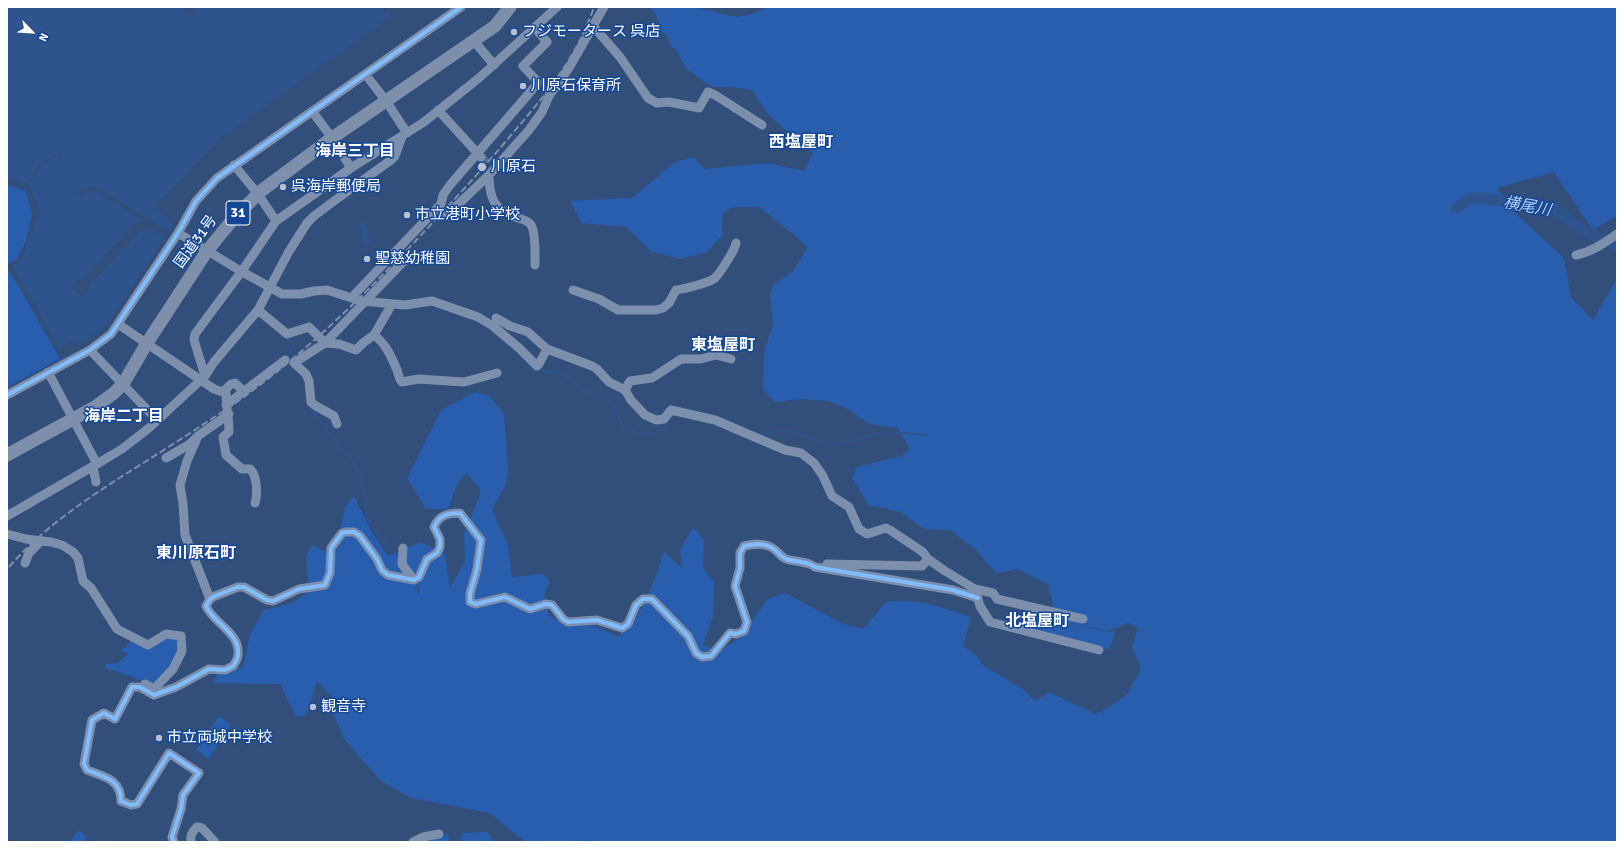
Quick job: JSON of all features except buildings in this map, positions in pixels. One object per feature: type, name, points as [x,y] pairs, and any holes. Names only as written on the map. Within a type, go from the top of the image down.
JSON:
[{"type":"highway","name":"国道31号","points":[[7,455],[106,400],[123,384],[147,343],[207,251],[234,218],[258,194],[332,138],[495,26],[510,7]]},
{"type":"street","points":[[7,394],[90,350],[111,334],[178,233],[196,201],[217,178],[461,7]]},
{"type":"street","points":[[203,377],[194,337],[197,330],[242,271],[276,221],[351,168],[405,135],[438,110],[494,65],[556,7]]},
{"type":"street","points":[[447,215],[489,175],[539,117],[549,96],[572,64],[604,7]]},
{"type":"street","points":[[593,26],[620,57],[648,98],[654,102],[669,102],[699,108],[708,92],[762,125]]},
{"type":"street","points":[[352,298],[441,204],[443,195],[480,155],[538,83],[523,66],[547,42],[535,28]]},
{"type":"street","points":[[474,41],[494,65]]},
{"type":"street","points":[[366,75],[386,101],[405,135]]},
{"type":"street","points":[[438,110],[480,155]]},
{"type":"street","points":[[312,111],[332,138],[351,168]]},
{"type":"street","points":[[7,516],[122,449],[149,428],[203,377],[258,310],[291,249],[314,216],[391,160],[397,152],[405,135]]},
{"type":"street","points":[[234,165],[258,194],[276,221]]},
{"type":"street","points":[[489,175],[492,198],[498,208],[505,214],[528,221],[532,226],[535,265]]},
{"type":"street","points":[[178,233],[282,294],[328,290],[361,301],[405,305],[432,301],[478,317],[493,326],[519,348],[537,366],[547,349]]},
{"type":"street","points":[[1576,255],[1585,254],[1596,249],[1617,234]]},
{"type":"street","points":[[573,290],[599,300],[618,310],[656,310],[664,308],[669,303],[676,290],[685,289],[715,278],[735,249],[736,243]]},
{"type":"street","points":[[337,424],[334,416],[311,402],[306,374],[294,363],[325,343],[405,260],[416,257]]},
{"type":"street","points":[[258,310],[287,334],[309,328],[325,343],[339,344],[356,350],[374,335],[392,304]]},
{"type":"street","points":[[496,318],[510,326],[528,332],[547,349],[592,366],[609,382],[625,390],[631,400],[645,415],[656,420],[664,419],[671,410],[714,420],[784,450],[801,452],[814,463],[823,476],[832,496],[849,507],[859,530],[867,534],[886,528],[923,552],[928,559],[976,593],[980,606],[990,622],[1099,650]]},
{"type":"street","points":[[118,324],[203,377],[214,389],[226,393],[229,432],[224,436],[226,455],[242,469],[250,469],[253,472],[256,485],[255,503]]},
{"type":"street","points":[[374,335],[383,342],[398,372],[399,379],[402,382],[418,379],[464,382],[497,373]]},
{"type":"street","points":[[90,350],[156,420]]},
{"type":"street","points":[[625,390],[630,381],[652,378],[681,359],[701,359],[716,355],[731,359]]},
{"type":"street","points":[[166,458],[190,444],[244,392],[285,360]]},
{"type":"street","points":[[48,372],[73,419],[95,466],[96,482]]},
{"type":"street","points":[[223,392],[231,384],[235,383],[244,392]]},
{"type":"street","points":[[198,436],[187,461],[180,485],[185,536],[201,581],[210,599]]},
{"type":"street","points":[[140,687],[154,695],[176,687],[209,668],[225,670],[233,666],[238,654],[236,641],[226,629],[208,613],[206,606],[210,599],[238,587],[244,587],[267,600],[273,601],[299,589],[325,585],[330,573],[331,548],[342,533],[354,532],[360,536],[377,559],[382,570],[388,575],[414,580],[420,577],[427,559],[437,553],[440,547],[440,539],[434,526],[443,515],[460,513],[481,540],[477,570],[470,594],[470,602],[476,604],[505,597],[530,609],[546,604],[552,606],[563,619],[568,622],[597,620],[622,628],[628,624],[636,605],[643,599],[652,599],[688,636],[696,653],[702,657],[711,656],[730,633],[736,634],[744,631],[747,622],[734,586],[740,568],[740,553],[744,546],[761,544],[772,547],[783,558],[811,563],[922,566],[928,559]]},
{"type":"street","points":[[7,534],[20,538],[62,545],[73,552],[78,558],[83,581],[91,588],[117,629],[148,645],[166,634],[180,636],[182,651],[173,669],[154,689],[145,684],[140,687],[132,687],[121,711],[115,719],[104,713],[92,720],[84,764],[87,770],[115,782],[121,792],[121,801],[131,805],[137,804],[170,753],[199,773],[183,795],[181,809],[172,837],[174,842]]},
{"type":"street","points":[[25,563],[29,553],[41,541]]},
{"type":"street","points":[[403,548],[402,564],[414,580]]},
{"type":"street","points":[[811,563],[815,567],[953,590],[976,593],[993,593],[998,599],[1083,619]]},
{"type":"street","points":[[191,842],[190,836],[192,831],[197,827],[202,828],[215,842]]},
{"type":"street","points":[[413,842],[423,837],[439,834]]},
{"type":"shaded area","points":[[686,6],[729,16],[746,16],[767,7],[1617,7],[1617,216],[1593,230],[1554,172],[1497,188],[1512,210],[1564,258],[1571,297],[1593,320],[1617,279],[1617,842],[591,842],[592,840],[587,842],[526,842],[489,813],[411,798],[381,781],[344,739],[333,713],[332,697],[317,681],[306,715],[296,717],[280,684],[213,683],[218,673],[243,667],[250,634],[264,610],[290,604],[309,592],[306,555],[313,545],[335,557],[345,507],[354,496],[373,534],[388,556],[421,542],[444,553],[450,587],[465,562],[464,534],[480,495],[480,489],[467,473],[458,482],[448,509],[426,509],[407,478],[441,410],[475,392],[489,396],[504,414],[508,472],[505,486],[492,509],[508,546],[512,577],[543,574],[550,581],[544,595],[549,616],[560,621],[598,627],[618,637],[638,616],[654,581],[664,552],[682,568],[680,550],[693,527],[704,540],[703,567],[714,582],[713,617],[703,645],[719,650],[739,639],[768,599],[785,593],[843,624],[863,629],[886,602],[919,602],[951,610],[971,618],[963,646],[975,654],[984,666],[1024,690],[1035,701],[1049,692],[1095,714],[1126,696],[1141,669],[1132,647],[1138,627],[1128,623],[1108,631],[1059,621],[1108,632],[1115,631],[1110,649],[1032,632],[1039,609],[1054,613],[1057,621],[1048,584],[1018,569],[996,573],[975,549],[950,530],[924,529],[900,512],[868,505],[852,477],[857,467],[902,456],[910,449],[898,428],[869,424],[848,409],[828,401],[800,399],[775,402],[763,390],[764,353],[773,324],[770,296],[773,285],[794,270],[807,248],[799,239],[759,207],[735,207],[723,212],[722,236],[707,252],[680,259],[650,251],[627,227],[582,223],[570,201],[632,198],[675,162],[694,157],[704,169],[768,163],[804,171],[813,153],[768,114],[752,90],[733,87],[712,87],[685,68],[677,51],[672,47],[667,36],[662,32],[655,12],[650,7]]},
{"type":"shaded area","points":[[7,7],[381,7],[385,13],[388,11],[392,16],[221,138],[155,206],[173,223],[169,231],[93,185],[78,191],[79,196],[93,190],[145,221],[134,224],[83,279],[80,279],[72,287],[82,297],[90,289],[90,284],[141,231],[148,229],[165,238],[108,322],[96,334],[75,345],[73,340],[59,348],[12,264],[21,261],[40,213],[29,186],[27,185],[43,163],[59,156],[60,158],[62,157],[61,154],[41,162],[25,184],[7,178]]},
{"type":"shaded area","points":[[7,185],[26,191],[32,215],[26,240],[17,259],[7,264]]},
{"type":"shaded area","points":[[366,222],[371,245],[364,246],[359,224]]},
{"type":"shaded area","points":[[7,268],[60,359],[7,387]]},
{"type":"shaded area","points":[[162,639],[177,639],[180,654],[154,687],[133,677],[105,668],[106,664],[118,663],[128,654],[121,651],[123,647],[125,648],[131,640],[148,648]]},
{"type":"shaded area","points":[[219,716],[231,725],[209,759],[196,750]]},
{"type":"shaded area","points":[[79,830],[87,837],[84,842],[69,842]]},
{"type":"shaded area","points":[[487,832],[495,842],[461,842],[462,833]]},
{"type":"shaded area","points":[[448,834],[449,842],[421,842],[422,841]]},
{"type":"pier","points":[[181,7],[192,7],[195,12],[188,17]]},
{"type":"waterway","name":"横尾川","points":[[1456,208],[1471,198],[1483,198],[1552,208],[1586,232],[1617,247]]},
{"type":"waterway","points":[[289,338],[289,347],[295,359]]},
{"type":"waterway","points":[[539,367],[549,373],[561,372],[586,391],[602,396],[611,401],[615,406],[621,423],[629,429],[640,433],[657,432],[663,428],[667,420]]},
{"type":"waterway","points":[[310,404],[309,408],[321,421],[339,447],[351,458],[362,476],[368,520],[391,551],[399,556]]},
{"type":"waterway","points":[[764,437],[781,430],[794,432],[824,443],[838,444],[883,432],[927,435]]},
{"type":"waterway","points":[[416,583],[419,593]]},
{"type":"tunnel","points":[[481,157],[493,169]]},
{"type":"railway","points":[[9,567],[35,540],[78,506],[250,393],[320,335],[386,272],[490,160],[542,98],[555,81],[577,46],[594,7]]},
{"type":"cycle path","points":[[7,395],[90,350],[111,334],[178,233],[196,201],[217,178],[461,7]]},
{"type":"cycle path","points":[[174,842],[172,837],[181,809],[183,795],[199,773],[169,753],[137,804],[131,805],[121,801],[120,794],[115,783],[105,777],[87,770],[84,764],[92,720],[104,713],[115,719],[132,687],[140,687],[154,695],[176,687],[209,669],[225,670],[233,666],[238,656],[238,647],[231,634],[209,612],[206,606],[210,599],[238,587],[244,587],[267,600],[273,601],[299,589],[325,585],[330,573],[331,548],[342,533],[354,532],[360,536],[377,559],[382,570],[388,575],[414,580],[419,577],[427,559],[437,553],[440,547],[440,539],[434,527],[438,520],[444,516],[460,513],[481,540],[477,569],[470,594],[470,602],[476,604],[505,597],[530,609],[546,604],[552,605],[563,619],[568,622],[597,620],[622,628],[628,624],[636,605],[643,599],[652,599],[688,636],[696,653],[702,657],[711,656],[730,633],[736,634],[744,631],[747,622],[735,586],[740,568],[740,553],[744,546],[763,544],[774,549],[786,559],[815,567],[953,590],[978,598]]},
{"type":"place","name":"フジモータース 呉店","points":[[514,32]]},
{"type":"place","name":"川原石保育所","points":[[523,86]]},
{"type":"place","name":"川原石","points":[[482,167]]},
{"type":"place","name":"呉海岸郵便局","points":[[283,187]]},
{"type":"place","name":"市立港町小学校","points":[[407,215]]},
{"type":"place","name":"聖慈幼稚園","points":[[367,259]]},
{"type":"place","name":"観音寺","points":[[313,707]]},
{"type":"place","name":"市立両城中学校","points":[[159,738]]},
{"type":"district","name":"西塩屋町","points":[[801,143]]},
{"type":"district","name":"海岸三丁目","points":[[355,152]]},
{"type":"district","name":"東塩屋町","points":[[723,346]]},
{"type":"district","name":"海岸二丁目","points":[[124,417]]},
{"type":"district","name":"東川原石町","points":[[196,554]]},
{"type":"district","name":"北塩屋町","points":[[1037,622]]}]
